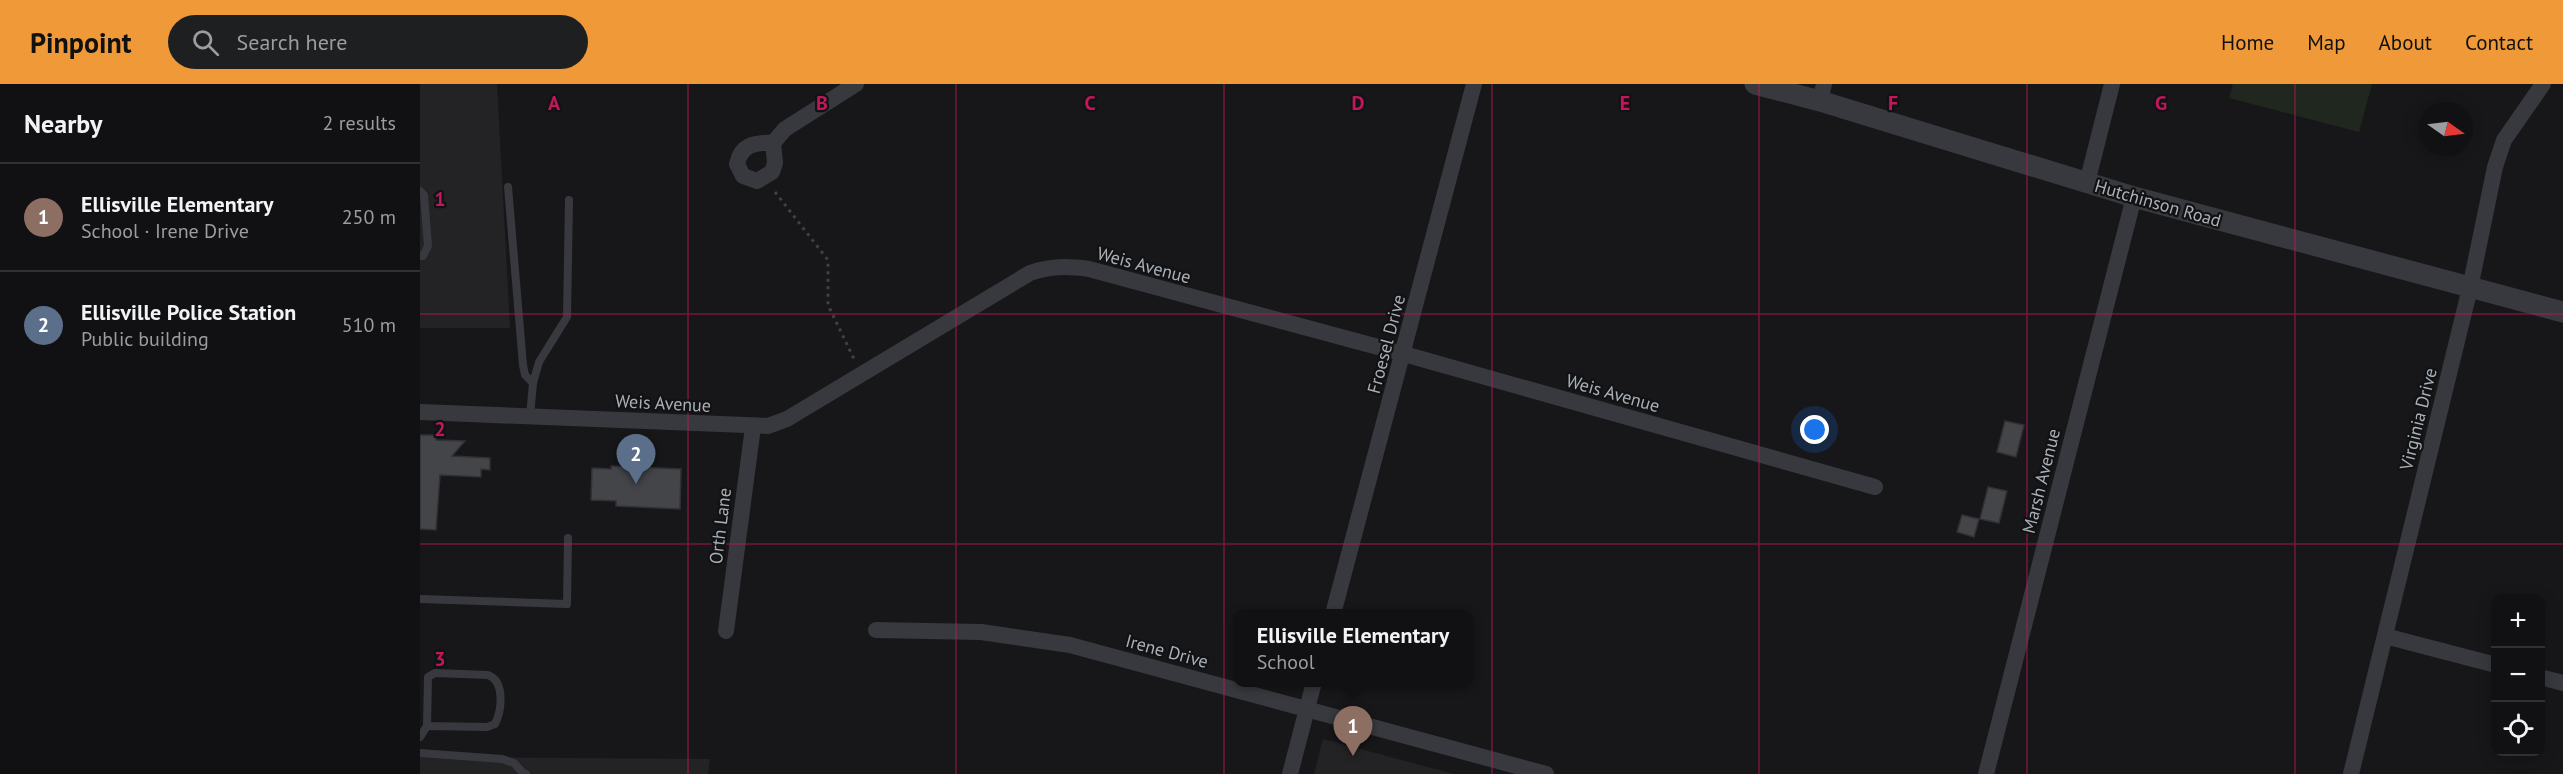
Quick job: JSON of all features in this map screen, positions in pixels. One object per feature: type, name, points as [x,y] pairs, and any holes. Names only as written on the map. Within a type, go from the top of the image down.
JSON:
[{"type":"street","points":[[773,143],[785,129],[856,84]]},
{"type":"street","name":"Froesel Drive","points":[[1334,609],[1404,354],[1473,84]]},
{"type":"street","name":"Hutchinson Road","points":[[1755,84],[1822,93],[2086,183],[2563,312]]},
{"type":"street","points":[[2086,183],[2112,84]]},
{"type":"street","name":"Virginia Drive","points":[[2351,774],[2470,288],[2495,167],[2504,140],[2543,84]]},
{"type":"street","name":"Marsh Avenue","points":[[1986,774],[2134,197]]},
{"type":"street","name":"Weis Avenue","points":[[420,412],[768,426],[787,419],[1030,273],[1047,267],[1067,266],[1089,269],[1404,354],[1875,487]]},
{"type":"street","name":"Orth Lane","points":[[726,631],[753,427]]},
{"type":"street","name":"Irene Drive","points":[[876,630],[981,632],[1070,645],[1546,774]]},
{"type":"street","points":[[2385,636],[2491,664]]},
{"type":"street","points":[[2545,678],[2563,683]]},
{"type":"street","points":[[1290,774],[1313,687]]},
{"type":"lane","points":[[508,187],[523,365],[525,375],[533,383]]},
{"type":"lane","points":[[420,191],[424,195],[428,246],[423,256],[420,256]]},
{"type":"lane","points":[[530,416],[533,383],[539,362],[567,317],[569,200]]},
{"type":"lane","points":[[420,598],[567,604],[568,538]]},
{"type":"lane","points":[[420,736],[427,726],[428,676],[435,673],[488,675],[495,678],[499,684],[499,716],[495,724],[487,727],[427,726]]},
{"type":"lane","points":[[420,753],[502,759],[514,763],[526,774]]},
{"type":"path","points":[[775,192],[828,260],[828,305],[857,365]]},
{"type":"shaded area","points":[[420,84],[497,84],[510,328],[420,328]]},
{"type":"shaded area","points":[[2233,84],[2372,84],[2359,132],[2229,98]]},
{"type":"shaded area","points":[[1323,739],[1454,774],[1314,774]]},
{"type":"shaded area","points":[[420,757],[710,759],[708,774],[420,774]]},
{"type":"building","points":[[2005,421],[2024,425],[2016,457],[1997,452]]},
{"type":"building","points":[[420,435],[437,435],[436,440],[465,441],[452,456],[490,458],[490,470],[481,469],[481,477],[440,475],[436,530],[420,529]]},
{"type":"building","points":[[611,466],[681,469],[680,509],[616,506],[616,501],[591,500],[592,468],[611,469]]},
{"type":"building","points":[[1988,487],[2007,491],[1999,523],[1980,519]]},
{"type":"building","points":[[1962,515],[1979,519],[1974,537],[1957,532]]},
{"type":"place","name":"Ellisville Police Station","points":[[636,484]]},
{"type":"place","name":"Ellisville Elementary","points":[[1353,756]]}]
